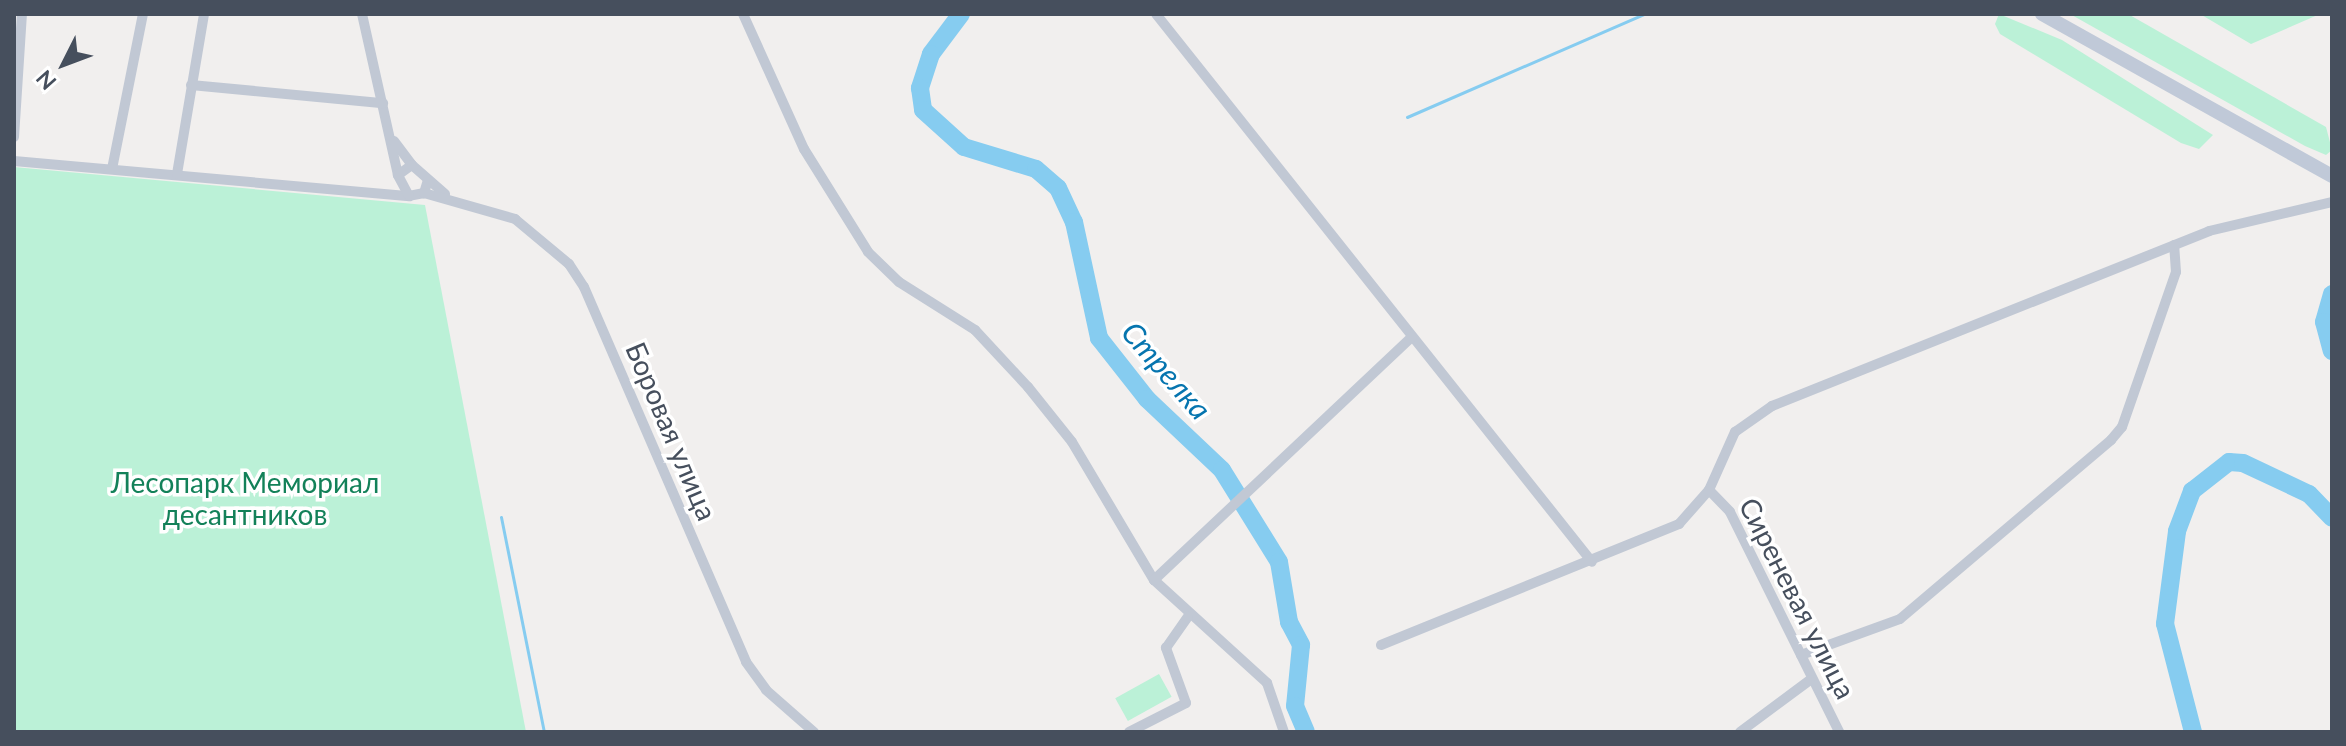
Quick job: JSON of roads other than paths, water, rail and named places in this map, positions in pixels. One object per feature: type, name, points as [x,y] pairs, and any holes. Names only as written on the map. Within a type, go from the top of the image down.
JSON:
[{"type":"main road","points":[[2042,14],[2332,176]]},
{"type":"street","points":[[14,137],[22,14]]},
{"type":"street","points":[[112,169],[143,14]]},
{"type":"street","points":[[177,174],[204,14]]},
{"type":"street","points":[[362,14],[393,139],[398,178],[409,196]]},
{"type":"street","points":[[743,14],[777,97],[853,232],[883,269],[959,317],[1028,387],[1072,442],[1154,580],[1188,617],[1262,676],[1284,732]]},
{"type":"street","points":[[1156,14],[1592,562]]},
{"type":"street","points":[[191,85],[383,103]]},
{"type":"street","name":"Боровая улица","points":[[393,139],[412,165],[445,194]]},
{"type":"street","points":[[14,161],[409,196]]},
{"type":"street","points":[[393,194],[398,178],[412,165]]},
{"type":"street","points":[[424,193],[428,180]]},
{"type":"street","name":"Боровая улица","points":[[409,196],[445,194],[515,219],[576,275],[752,674],[814,732]]},
{"type":"street","points":[[1381,645],[1592,562],[1679,524],[1709,490],[1724,449],[1751,417],[2174,245],[2255,216],[2332,202]]},
{"type":"street","points":[[1801,655],[1900,619],[2111,440],[2122,427],[2176,272],[2174,245]]},
{"type":"street","points":[[1154,580],[1412,337]]},
{"type":"street","name":"Сиреневая улица","points":[[1709,490],[1730,512],[1801,655],[1810,680],[1839,732]]},
{"type":"street","points":[[1129,732],[1186,703],[1166,648],[1188,617]]},
{"type":"street","points":[[1740,732],[1810,680]]},
{"type":"waterway","name":"Стрелка","points":[[961,14],[931,54],[920,88],[923,110],[964,147],[1036,169],[1058,188],[1074,222],[1099,338],[1147,399],[1222,470],[1279,562],[1289,622],[1301,645],[1295,706],[1306,732]]},
{"type":"waterway","points":[[1407,117],[1644,14]]},
{"type":"waterway","name":"Стрелка","points":[[2332,294],[2324,322],[2332,351]]},
{"type":"waterway","name":"Стрелка","points":[[2193,732],[2165,624],[2177,531],[2192,491],[2229,462],[2243,463],[2309,494],[2332,518]]},
{"type":"waterway","points":[[501,517],[544,732]]},
{"type":"park label","name":"Лесопарк Мемориал десантников","points":[[245,498]]}]
